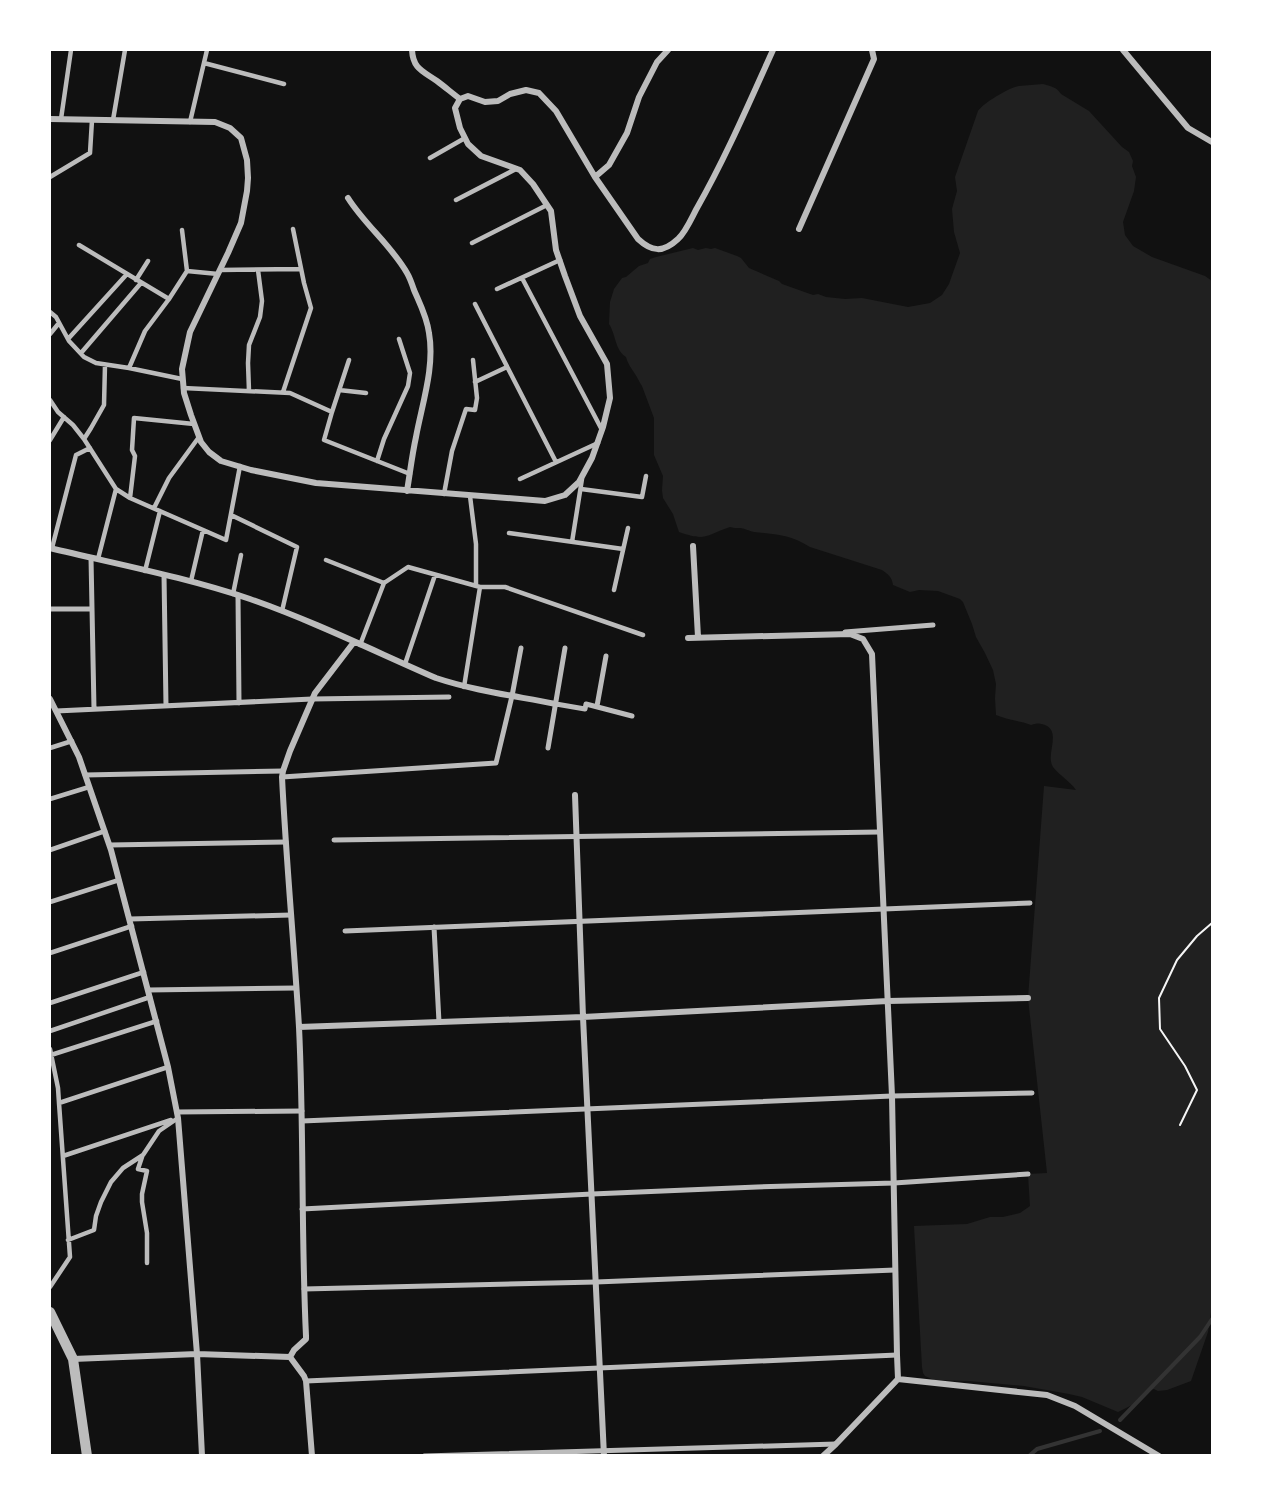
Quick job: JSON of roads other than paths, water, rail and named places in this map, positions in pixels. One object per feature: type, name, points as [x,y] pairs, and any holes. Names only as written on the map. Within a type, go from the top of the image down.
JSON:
[{"type":"street","points":[[412,50],[414,63],[420,70],[460,99]]},
{"type":"street","points":[[595,177],[609,165],[627,133],[639,97],[657,62],[668,50]]},
{"type":"street","points":[[50,119],[215,122],[230,128],[241,138],[247,160],[247,191],[241,223],[190,332],[182,369],[184,393],[194,424],[209,452],[221,461],[316,483],[545,501],[565,495],[579,482],[592,458],[610,398],[607,364],[580,316],[556,250],[551,211],[533,184],[520,170],[481,156],[468,144],[460,128],[455,108],[460,99],[468,96],[485,102],[498,101],[510,94],[526,90],[539,93],[556,111],[595,177],[638,239],[646,246],[657,250],[679,238],[713,180],[773,50]]},
{"type":"street","points":[[800,229],[874,59],[872,50]]},
{"type":"street","points":[[1123,50],[1188,128],[1212,142]]},
{"type":"street","points":[[348,198],[357,213],[394,252],[409,275],[426,318],[430,343],[428,379],[407,491]]},
{"type":"street","points":[[693,546],[698,638]]},
{"type":"street","points":[[51,548],[191,581],[236,595],[282,611],[436,678],[464,687],[585,709],[586,704],[633,716]]},
{"type":"street","points":[[94,709],[95,559]]},
{"type":"street","points":[[164,575],[166,706]]},
{"type":"street","points":[[236,595],[238,703]]},
{"type":"street","points":[[50,609],[93,609]]},
{"type":"street","points":[[688,638],[827,633],[933,625]]},
{"type":"street","points":[[823,1455],[898,1379],[892,1096],[872,654],[863,639],[850,634],[827,633]]},
{"type":"street","points":[[290,1357],[306,1337],[299,1027],[282,774],[312,699],[323,681],[357,643]]},
{"type":"street","points":[[86,775],[282,774],[496,763],[521,648]]},
{"type":"street","points":[[548,748],[566,648]]},
{"type":"street","points":[[597,706],[606,656]]},
{"type":"street","points":[[56,711],[312,699],[449,697]]},
{"type":"street","points":[[50,699],[72,741],[86,775],[110,845],[168,1067],[177,1115],[198,1354],[202,1455]]},
{"type":"street","points":[[575,795],[604,1453]]},
{"type":"street","points":[[334,840],[880,832]]},
{"type":"street","points":[[110,845],[286,842]]},
{"type":"street","points":[[345,931],[1030,903]]},
{"type":"street","points":[[130,918],[291,915]]},
{"type":"street","points":[[434,927],[439,1022]]},
{"type":"street","points":[[149,994],[296,988]]},
{"type":"street","points":[[299,1027],[583,1017],[888,1001],[1028,998]]},
{"type":"street","points":[[302,1121],[892,1096],[1032,1093]]},
{"type":"street","points":[[177,1115],[302,1111]]},
{"type":"street","points":[[302,1209],[757,1187],[894,1184],[1028,1174]]},
{"type":"street","points":[[304,1289],[596,1282],[895,1270]]},
{"type":"street","points":[[50,1312],[73,1359],[87,1455]]},
{"type":"street","points":[[73,1359],[198,1354],[290,1357]]},
{"type":"street","points":[[306,1381],[897,1355]]},
{"type":"street","points":[[290,1357],[306,1381],[312,1455]]},
{"type":"street","points":[[898,1379],[1047,1395],[1075,1406],[1159,1455]]},
{"type":"street","points":[[424,1455],[604,1453],[836,1444]]},
{"type":"lane","points":[[61,119],[70,50]]},
{"type":"lane","points":[[113,120],[125,50]]},
{"type":"lane","points":[[190,122],[207,50]]},
{"type":"lane","points":[[204,63],[284,84]]},
{"type":"lane","points":[[50,177],[90,153],[92,120]]},
{"type":"lane","points":[[430,158],[465,138]]},
{"type":"lane","points":[[456,200],[516,169]]},
{"type":"lane","points":[[472,243],[547,206]]},
{"type":"lane","points":[[129,368],[145,332],[187,271],[182,230]]},
{"type":"lane","points":[[283,392],[311,308],[293,230]]},
{"type":"lane","points":[[79,245],[169,299]]},
{"type":"lane","points":[[497,289],[560,260]]},
{"type":"lane","points":[[81,353],[139,281],[148,261]]},
{"type":"lane","points":[[187,271],[301,269]]},
{"type":"lane","points":[[249,391],[249,345],[260,317],[262,302],[258,270]]},
{"type":"lane","points":[[68,339],[127,274]]},
{"type":"lane","points":[[522,278],[602,430]]},
{"type":"lane","points":[[475,304],[556,462]]},
{"type":"lane","points":[[50,312],[68,339],[84,357],[96,363],[182,379]]},
{"type":"lane","points":[[50,334],[59,323]]},
{"type":"lane","points":[[377,461],[384,439],[408,386],[410,373],[399,339]]},
{"type":"lane","points":[[349,360],[324,440],[410,474]]},
{"type":"lane","points":[[444,494],[452,451],[466,409],[475,410],[477,399],[473,360]]},
{"type":"lane","points":[[84,439],[104,405],[105,365]]},
{"type":"lane","points":[[475,382],[507,366]]},
{"type":"lane","points":[[183,388],[290,393],[332,412]]},
{"type":"lane","points":[[339,390],[366,393]]},
{"type":"lane","points":[[50,403],[84,439],[116,489],[130,498],[226,540],[240,466]]},
{"type":"lane","points":[[50,440],[64,417]]},
{"type":"lane","points":[[130,498],[135,456],[132,450],[134,418],[194,424]]},
{"type":"lane","points":[[154,508],[169,478],[199,437]]},
{"type":"lane","points":[[520,479],[598,443]]},
{"type":"lane","points":[[51,548],[76,454],[90,448]]},
{"type":"lane","points":[[572,542],[583,474]]},
{"type":"lane","points":[[581,489],[642,497],[646,476]]},
{"type":"lane","points":[[95,559],[116,489]]},
{"type":"lane","points":[[464,687],[478,586],[470,496]]},
{"type":"lane","points":[[146,571],[160,511]]},
{"type":"lane","points":[[231,515],[297,547],[282,611]]},
{"type":"lane","points":[[614,590],[628,528]]},
{"type":"lane","points":[[191,581],[203,530]]},
{"type":"lane","points":[[509,532],[623,549]]},
{"type":"lane","points":[[236,595],[242,555]]},
{"type":"lane","points":[[326,560],[384,583]]},
{"type":"lane","points":[[357,643],[384,583],[408,567],[478,586],[505,587],[643,635]]},
{"type":"lane","points":[[405,664],[435,575]]},
{"type":"lane","points":[[50,748],[72,741]]},
{"type":"lane","points":[[50,799],[89,786]]},
{"type":"lane","points":[[50,850],[105,831]]},
{"type":"lane","points":[[50,902],[119,879]]},
{"type":"lane","points":[[50,953],[132,926]]},
{"type":"lane","points":[[50,1003],[144,972]]},
{"type":"lane","points":[[50,1031],[149,994]]},
{"type":"lane","points":[[51,1056],[157,1021]]},
{"type":"lane","points":[[50,1049],[59,1104],[70,1257],[50,1287]]},
{"type":"lane","points":[[59,1104],[168,1067]]},
{"type":"lane","points":[[63,1156],[177,1115]]},
{"type":"lane","points":[[69,1240],[94,1230],[100,1202],[111,1182],[123,1168],[143,1155],[159,1131],[177,1115]]},
{"type":"lane","points":[[143,1155],[138,1169],[147,1171],[142,1194],[147,1233],[147,1263]]},
{"type":"waterway","points":[[1120,1420],[1200,1337],[1212,1319]]},
{"type":"waterway","points":[[1029,1456],[1037,1449],[1100,1431]]}]
